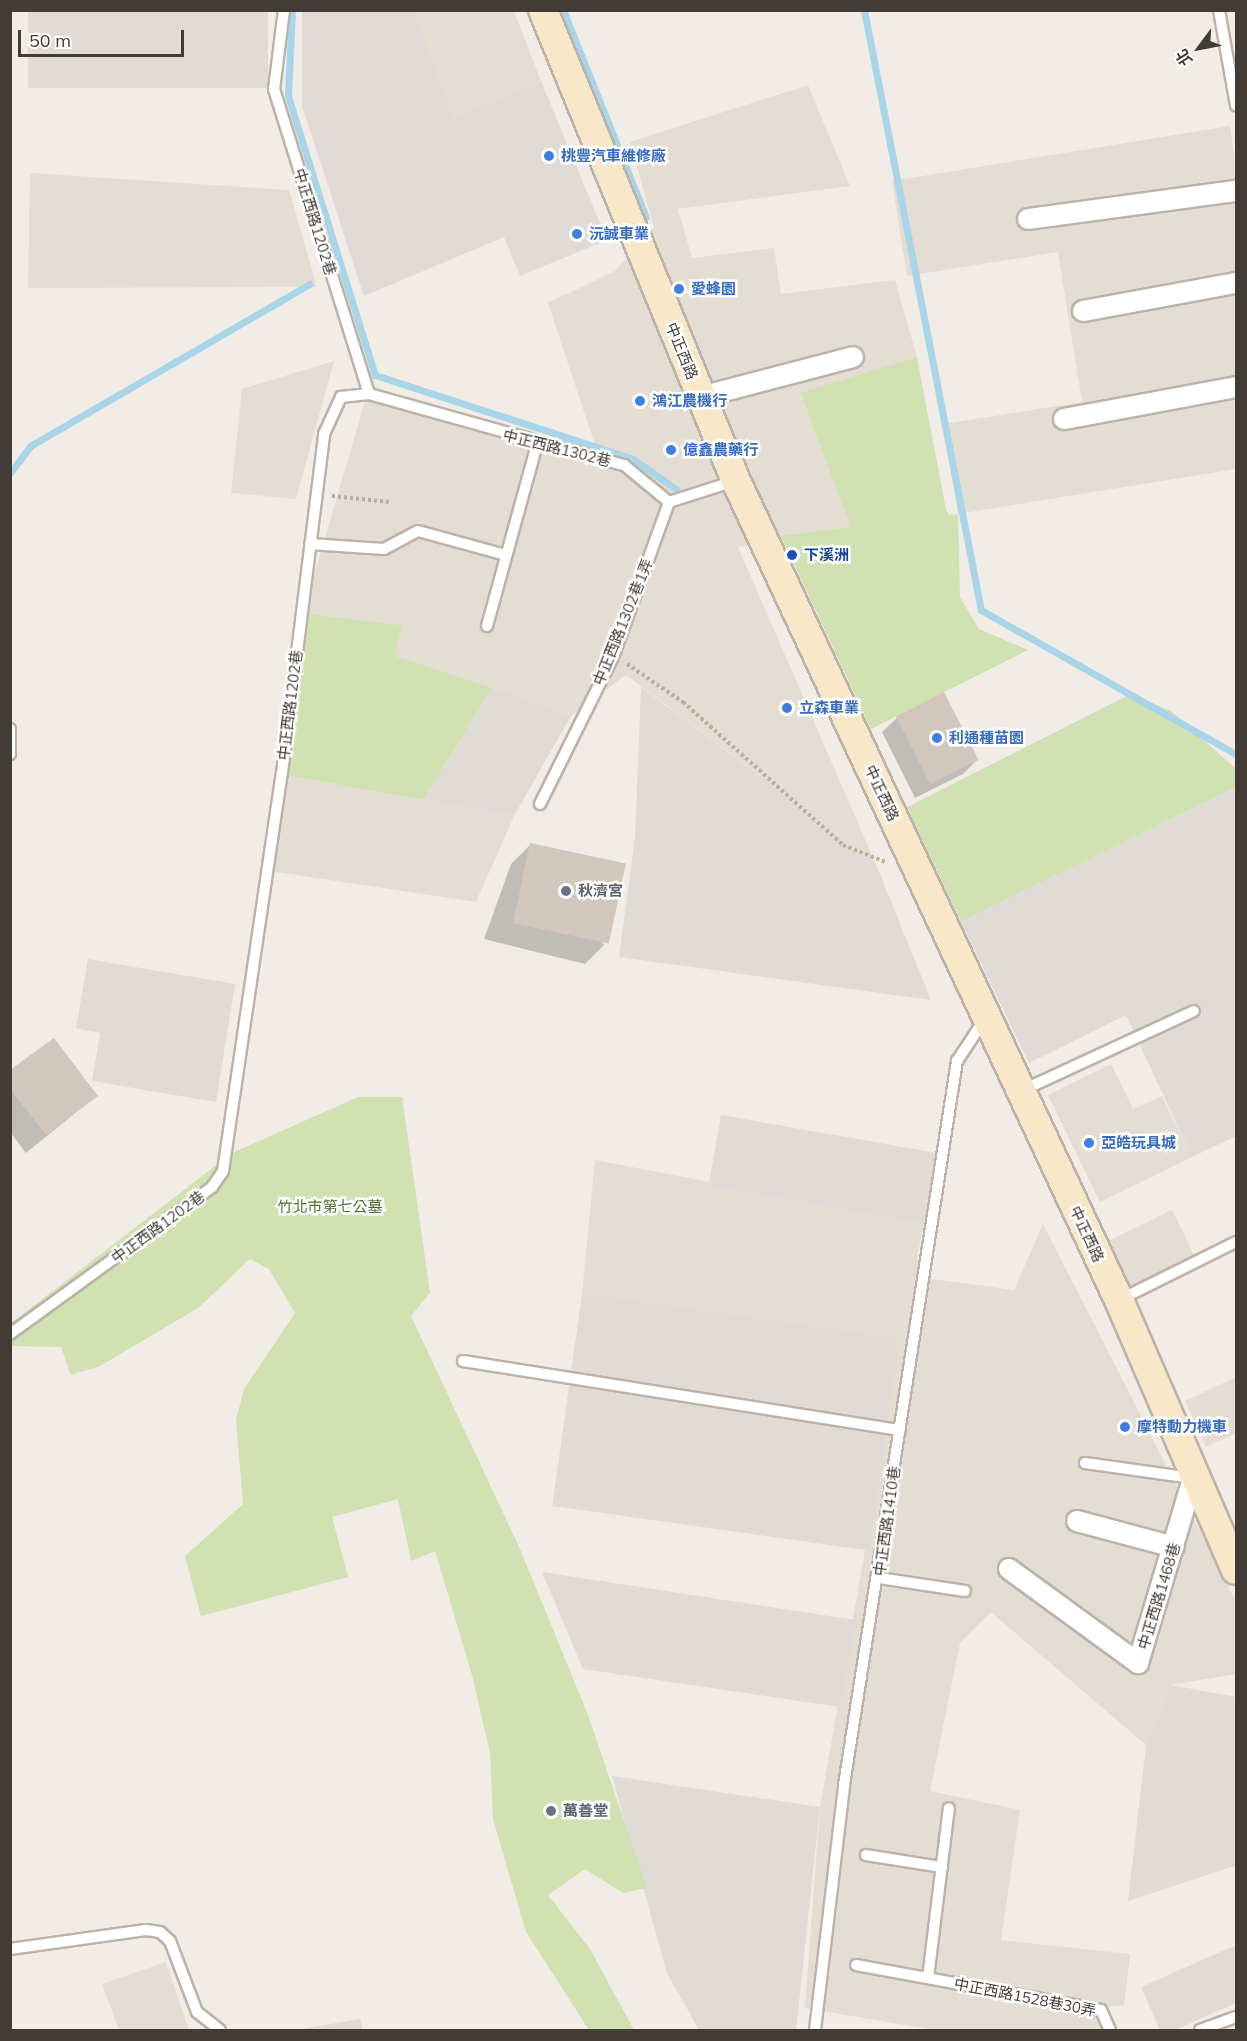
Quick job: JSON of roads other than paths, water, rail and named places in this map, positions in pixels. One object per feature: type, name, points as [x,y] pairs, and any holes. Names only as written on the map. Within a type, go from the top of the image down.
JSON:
[{"type":"main road","name":"中正西路","points":[[543,10],[736,481],[918,869],[984,1020],[1119,1300],[1192,1478],[1236,1570]]},
{"type":"street","points":[[1028,219],[1236,190]]},
{"type":"street","points":[[1083,311],[1236,283]]},
{"type":"street","points":[[701,397],[853,357]]},
{"type":"street","points":[[1064,419],[1236,387]]},
{"type":"street","name":"中正西路1468巷","points":[[1009,1569],[1138,1663],[1174,1547],[1192,1478]]},
{"type":"street","points":[[1077,1521],[1174,1547]]},
{"type":"lane","name":"中正西路1202巷","points":[[10,1334],[212,1188],[223,1171],[324,434],[340,397],[369,394],[274,89],[284,10]]},
{"type":"lane","points":[[1219,10],[1236,105]]},
{"type":"lane","name":"中正西路1302巷","points":[[369,394],[537,445],[624,465],[669,502]]},
{"type":"lane","points":[[487,626],[537,445]]},
{"type":"lane","points":[[669,502],[736,481]]},
{"type":"lane","name":"中正西路1302巷1弄","points":[[540,804],[613,657],[669,502]]},
{"type":"lane","points":[[310,544],[384,549],[418,531],[506,555]]},
{"type":"lane","points":[[10,729],[10,754]]},
{"type":"lane","points":[[1020,1092],[1194,1011]]},
{"type":"lane","name":"中正西路1410巷","points":[[815,2031],[844,1785],[879,1578],[957,1061],[984,1020]]},
{"type":"lane","points":[[1119,1300],[1236,1242]]},
{"type":"lane","points":[[463,1360],[900,1430]]},
{"type":"lane","points":[[1085,1463],[1192,1478]]},
{"type":"lane","points":[[879,1578],[965,1591]]},
{"type":"lane","points":[[928,1978],[949,1808]]},
{"type":"lane","points":[[867,1855],[942,1867]]},
{"type":"lane","points":[[10,1949],[160,1932],[170,1941],[197,2012],[220,2031]]},
{"type":"lane","name":"中正西路1528巷30弄","points":[[856,1965],[1101,2010],[1110,2031]]},
{"type":"lane","points":[[1200,2031],[1236,2017]]},
{"type":"waterway","points":[[292,10],[288,96],[375,375],[633,459],[676,489]]},
{"type":"waterway","points":[[563,10],[646,217]]},
{"type":"waterway","points":[[864,10],[981,610],[1236,754]]},
{"type":"waterway","points":[[10,473],[30,446],[309,284]]},
{"type":"place","name":"桃豐汽車維修廠","points":[[549,156]]},
{"type":"place","name":"沅誠車業","points":[[577,234]]},
{"type":"place","name":"愛蜂園","points":[[679,289]]},
{"type":"place","name":"鴻江農機行","points":[[640,401]]},
{"type":"place","name":"億鑫農藥行","points":[[671,450]]},
{"type":"place","name":"下溪洲","points":[[792,555]]},
{"type":"place","name":"立森車業","points":[[787,708]]},
{"type":"place","name":"利通種苗園","points":[[937,738]]},
{"type":"place","name":"秋濟宮","points":[[566,891]]},
{"type":"place","name":"亞皓玩具城","points":[[1089,1143]]},
{"type":"place","name":"摩特動力機車","points":[[1125,1427]]},
{"type":"place","name":"萬善堂","points":[[551,1811]]},
{"type":"park label","name":"竹北市第七公墓","points":[[330,1207]]}]
